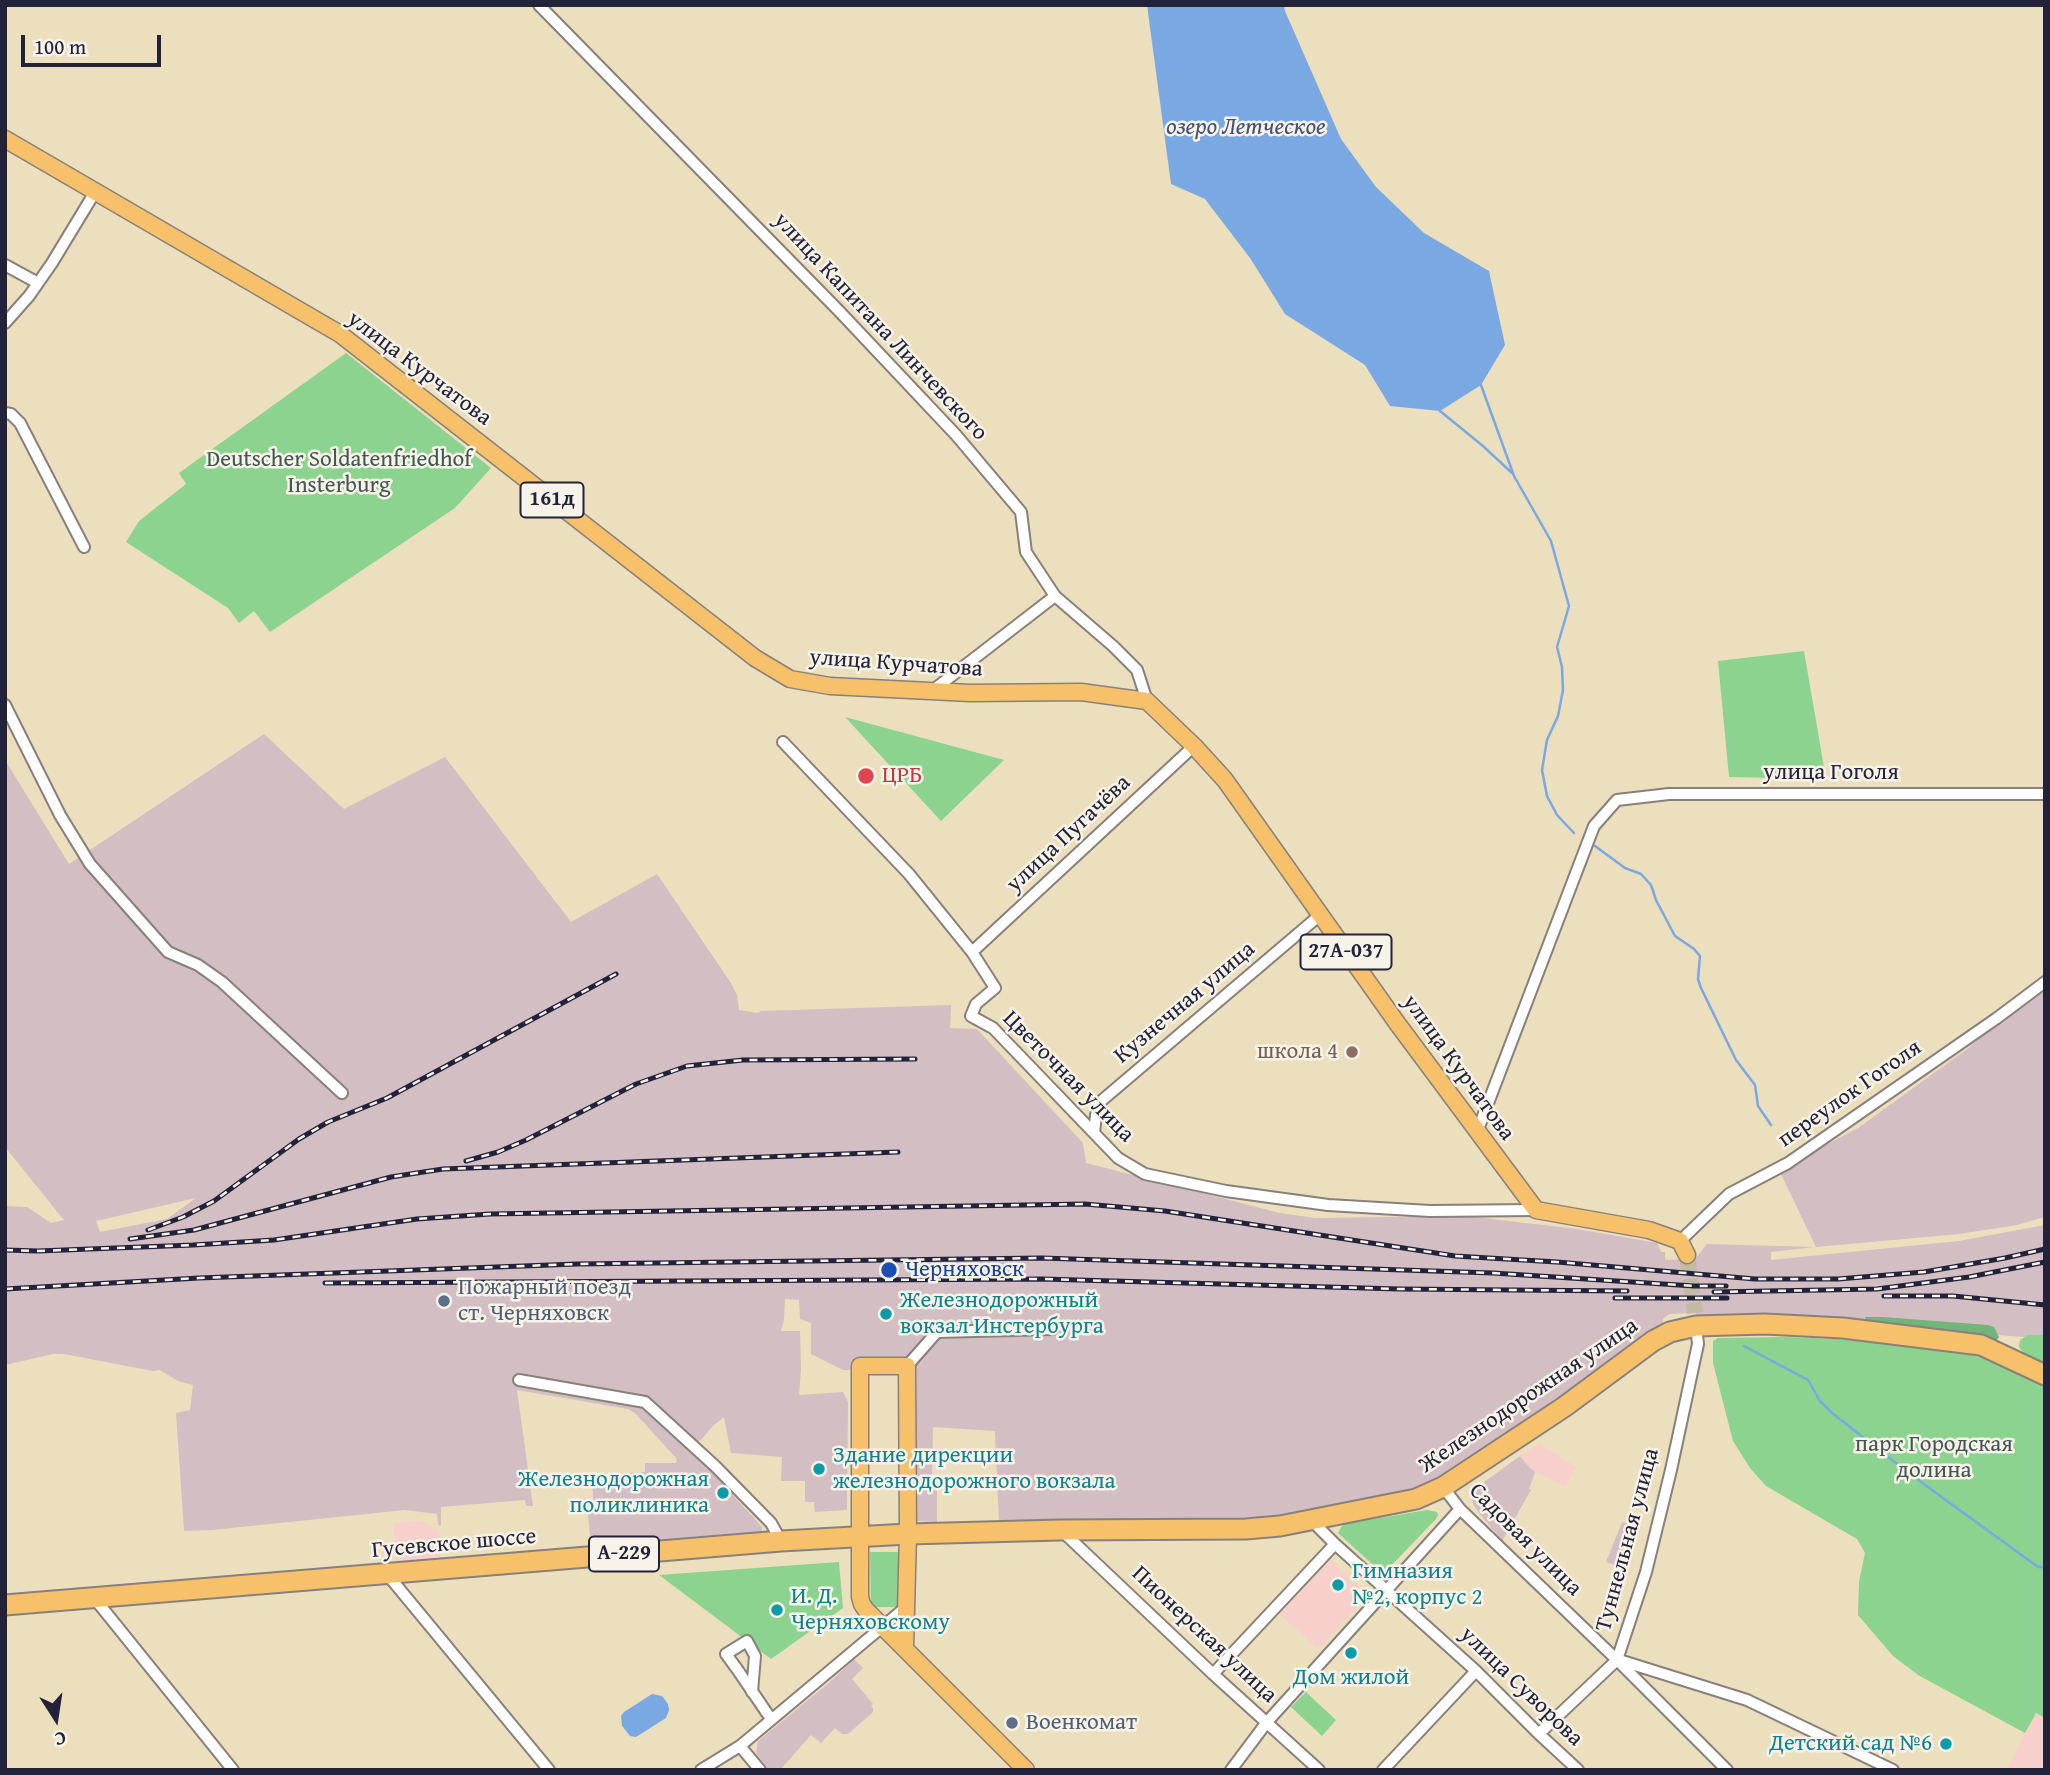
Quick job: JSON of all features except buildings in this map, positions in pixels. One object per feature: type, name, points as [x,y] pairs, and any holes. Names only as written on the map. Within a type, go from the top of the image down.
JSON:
[{"type":"highway","name":"Железнодорожная улица","points":[[908,1534],[1246,1529],[1280,1526],[1416,1499],[1443,1487],[1564,1407],[1653,1341],[1695,1319],[1843,1328],[1981,1345],[2045,1376]]},
{"type":"highway","name":"Гусевское шоссе","points":[[5,1605],[781,1541],[908,1534]]},
{"type":"main road","name":"улица Курчатова","points":[[5,139],[340,334],[755,659],[790,678],[830,686],[970,693],[1081,692],[1147,701],[1225,780],[1320,915],[1536,1210]]},
{"type":"main road","points":[[1536,1210],[1650,1230],[1683,1248]]},
{"type":"main road","points":[[905,1648],[908,1534],[907,1366],[860,1366],[860,1597],[866,1610],[1026,1770]]},
{"type":"street","name":"улица Капитана Линчевского","points":[[539,5],[840,312],[956,435],[1021,512],[1026,552],[1055,596],[1137,670],[1147,701]]},
{"type":"street","points":[[5,324],[38,283],[95,191]]},
{"type":"street","points":[[5,265],[38,283]]},
{"type":"street","points":[[5,413],[11,414],[20,423],[84,547]]},
{"type":"street","points":[[932,691],[1055,596]]},
{"type":"street","points":[[5,705],[60,815],[90,864],[168,953],[198,965],[222,982],[342,1093]]},
{"type":"street","name":"Цветочная улица","points":[[783,741],[909,874],[972,952],[995,988],[976,1004],[971,1016],[993,1028],[1118,1158],[1145,1174],[1226,1191],[1328,1205],[1430,1212],[1536,1210]]},
{"type":"street","name":"улица Пугачёва","points":[[972,952],[1194,746]]},
{"type":"street","name":"улица Гоголя","points":[[1477,1132],[1594,826],[1617,800],[1670,794],[2045,794]]},
{"type":"street","name":"Кузнечная улица","points":[[1094,1133],[1096,1115],[1102,1101],[1320,915]]},
{"type":"street","name":"переулок Гоголя","points":[[1683,1248],[1729,1194],[1788,1163],[2045,982]]},
{"type":"street","name":"Туннельная улица","points":[[1538,1733],[1617,1660],[1646,1572],[1671,1470],[1698,1344],[1695,1319]]},
{"type":"street","points":[[907,1366],[937,1332],[1053,1329]]},
{"type":"street","points":[[519,1380],[645,1402],[715,1466],[771,1523],[781,1541]]},
{"type":"street","name":"Садовая улица","points":[[1443,1487],[1460,1508],[1727,1770]]},
{"type":"street","points":[[1231,1770],[1269,1718],[1460,1508]]},
{"type":"street","name":"улица Суворова","points":[[1315,1519],[1318,1527],[1335,1544],[1476,1671],[1578,1770]]},
{"type":"street","name":"Пионерская улица","points":[[1060,1530],[1213,1674],[1269,1718],[1319,1770]]},
{"type":"street","points":[[1213,1674],[1335,1544]]},
{"type":"street","points":[[387,1574],[549,1770]]},
{"type":"street","points":[[94,1599],[233,1770]]},
{"type":"street","points":[[701,1770],[740,1746],[906,1607]]},
{"type":"street","points":[[1617,1660],[1747,1700],[1893,1770]]},
{"type":"street","points":[[1383,1770],[1476,1671]]},
{"type":"street","points":[[752,1692],[771,1719]]},
{"type":"street","points":[[740,1746],[760,1770]]},
{"type":"street","points":[[1557,1770],[1566,1760]]},
{"type":"shaded area","points":[[264,734],[344,809],[445,757],[571,922],[657,874],[731,983],[737,995],[739,1010],[758,1013],[951,1005],[950,1028],[977,1029],[1083,1143],[1086,1163],[1280,1213],[1315,1218],[1466,1216],[1577,1229],[1657,1243],[1661,1252],[1665,1252],[1665,1260],[1695,1259],[1707,1244],[1814,1247],[1771,1252],[1771,1260],[1959,1241],[2045,1225],[2045,1339],[1817,1317],[1702,1320],[1695,1313],[1669,1314],[1663,1319],[1663,1324],[1556,1401],[1425,1487],[1271,1518],[1234,1521],[999,1524],[995,1431],[933,1427],[932,1482],[937,1483],[937,1522],[915,1521],[908,1369],[843,1370],[811,1354],[811,1323],[800,1319],[799,1300],[785,1299],[781,1331],[800,1331],[799,1395],[843,1392],[848,1402],[847,1510],[815,1512],[814,1502],[805,1502],[805,1481],[781,1481],[782,1457],[731,1453],[724,1417],[688,1449],[762,1527],[762,1531],[591,1546],[588,1514],[594,1509],[592,1482],[614,1474],[645,1472],[645,1463],[676,1463],[677,1459],[635,1413],[628,1409],[517,1390],[533,1506],[526,1506],[525,1500],[441,1507],[441,1526],[438,1525],[437,1514],[405,1510],[184,1531],[176,1413],[190,1410],[193,1385],[178,1381],[160,1370],[153,1371],[64,1354],[5,1365],[5,1206],[27,1207],[51,1223],[64,1220],[5,1147],[5,760],[69,864]],"holes":[[[196,1198],[167,1219],[100,1232],[96,1221]]]},
{"type":"shaded area","points":[[2045,981],[2045,1217],[2017,1225],[1959,1234],[1816,1247],[1779,1170],[1858,1128],[1967,1049]]},
{"type":"shaded area","points":[[1539,1443],[1576,1467],[1565,1487],[1530,1469],[1520,1456]]},
{"type":"shaded area","points":[[1520,1456],[1535,1472],[1529,1489],[1531,1490],[1502,1541],[1476,1509],[1472,1494]]},
{"type":"shaded area","points":[[421,1521],[438,1530],[441,1559],[397,1563],[393,1523]]},
{"type":"shaded area","points":[[1622,1522],[1640,1527],[1626,1569],[1606,1562]]},
{"type":"shaded area","points":[[1327,1557],[1368,1595],[1318,1649],[1278,1613]]},
{"type":"shaded area","points":[[854,1659],[863,1668],[852,1679],[873,1704],[873,1712],[848,1734],[842,1734],[835,1728],[821,1743],[811,1735],[780,1770],[769,1770],[756,1753],[758,1741]]},
{"type":"shaded area","points":[[2036,1713],[2045,1718],[2045,1770],[2006,1770]]},
{"type":"green space","name":"Deutscher Soldatenfriedhof Insterburg","points":[[346,353],[491,468],[455,508],[270,632],[254,611],[239,623],[228,608],[126,542],[139,521],[186,484],[179,473]]},
{"type":"green space","points":[[1804,651],[1826,779],[1729,777],[1718,661]]},
{"type":"green space","points":[[845,717],[1004,760],[941,821]]},
{"type":"green space","points":[[1865,1317],[1988,1325],[1994,1327],[1999,1337],[1996,1341],[1868,1325]]},
{"type":"green space","points":[[2028,1335],[2045,1335],[2045,1364],[2026,1355],[2019,1347],[2020,1340]]},
{"type":"green space","name":"парк Городская долина","points":[[1718,1338],[1838,1339],[1973,1353],[2045,1387],[2045,1718],[2036,1713],[2025,1733],[1918,1675],[1893,1656],[1858,1615],[1859,1582],[1865,1553],[1857,1539],[1766,1486],[1750,1468],[1733,1441],[1713,1363],[1713,1341]]},
{"type":"green space","points":[[1427,1510],[1437,1512],[1436,1519],[1382,1573],[1338,1533],[1345,1524]]},
{"type":"green space","points":[[870,1552],[898,1552],[899,1607],[871,1607]]},
{"type":"green space","points":[[839,1562],[843,1608],[771,1659],[659,1575]]},
{"type":"green space","points":[[1306,1692],[1336,1720],[1322,1736],[1291,1707]]},
{"type":"water","name":"озеро Летческое","points":[[1147,5],[1284,5],[1341,139],[1376,187],[1424,233],[1489,271],[1505,345],[1481,385],[1440,411],[1390,406],[1365,365],[1285,314],[1250,258],[1205,199],[1171,184]]},
{"type":"water","points":[[652,1694],[662,1696],[668,1704],[666,1718],[636,1737],[630,1736],[622,1726],[621,1716]]},
{"type":"waterway","points":[[1481,385],[1514,476],[1551,541],[1569,606],[1557,647],[1562,667],[1563,690],[1558,716],[1547,740],[1542,770],[1547,796],[1557,815],[1574,833]]},
{"type":"waterway","points":[[1440,411],[1512,473]]},
{"type":"waterway","points":[[1595,846],[1625,868],[1641,874],[1651,885],[1675,936],[1700,956],[1698,979],[1701,988],[1736,1060],[1755,1085],[1758,1106],[1771,1125]]},
{"type":"waterway","points":[[1744,1346],[1808,1380],[1820,1401],[1832,1413],[1910,1474],[2038,1567],[2045,1567]]},
{"type":"tunnel","points":[[1687,1255],[1695,1313]]},
{"type":"railway","points":[[148,1230],[183,1217],[214,1201],[299,1139],[328,1122],[387,1098],[616,974]]},
{"type":"railway","points":[[466,1161],[526,1140],[636,1084],[687,1066],[743,1060],[915,1059]]},
{"type":"railway","points":[[130,1239],[194,1230],[391,1177],[443,1169],[898,1152]]},
{"type":"railway","points":[[5,1250],[38,1251],[274,1240],[417,1219],[490,1214],[1085,1204],[1165,1211],[1455,1256],[1755,1279],[1838,1279],[1924,1272],[2045,1249]]},
{"type":"railway","points":[[5,1289],[199,1278],[577,1264],[1042,1258],[1493,1273],[1726,1286]]},
{"type":"railway","points":[[1714,1292],[1877,1289],[1969,1277],[2045,1262]]},
{"type":"railway","points":[[325,1283],[1042,1279],[1399,1289],[1627,1291]]},
{"type":"railway","points":[[1884,1296],[1953,1296],[2045,1305]]},
{"type":"railway","points":[[1615,1298],[1727,1298]]},
{"type":"place","name":"ЦРБ","points":[[866,776]]},
{"type":"place","name":"школа 4","points":[[1352,1052]]},
{"type":"place","name":"Черняховск","points":[[889,1270]]},
{"type":"place","name":"Пожарный поезд ст. Черняховск","points":[[444,1301]]},
{"type":"place","name":"Железнодорожный вокзал Инстербурга","points":[[886,1314]]},
{"type":"place","name":"Здание дирекции железнодорожного вокзала","points":[[819,1469]]},
{"type":"place","name":"Железнодорожная поликлиника","points":[[723,1493]]},
{"type":"place","name":"Гимназия №2, корпус 2","points":[[1338,1585]]},
{"type":"place","name":"И. Д. Черняховскому","points":[[777,1610]]},
{"type":"place","name":"Дом жилой","points":[[1351,1653]]},
{"type":"place","name":"Военкомат","points":[[1012,1723]]},
{"type":"place","name":"Детский сад №6","points":[[1946,1744]]}]
